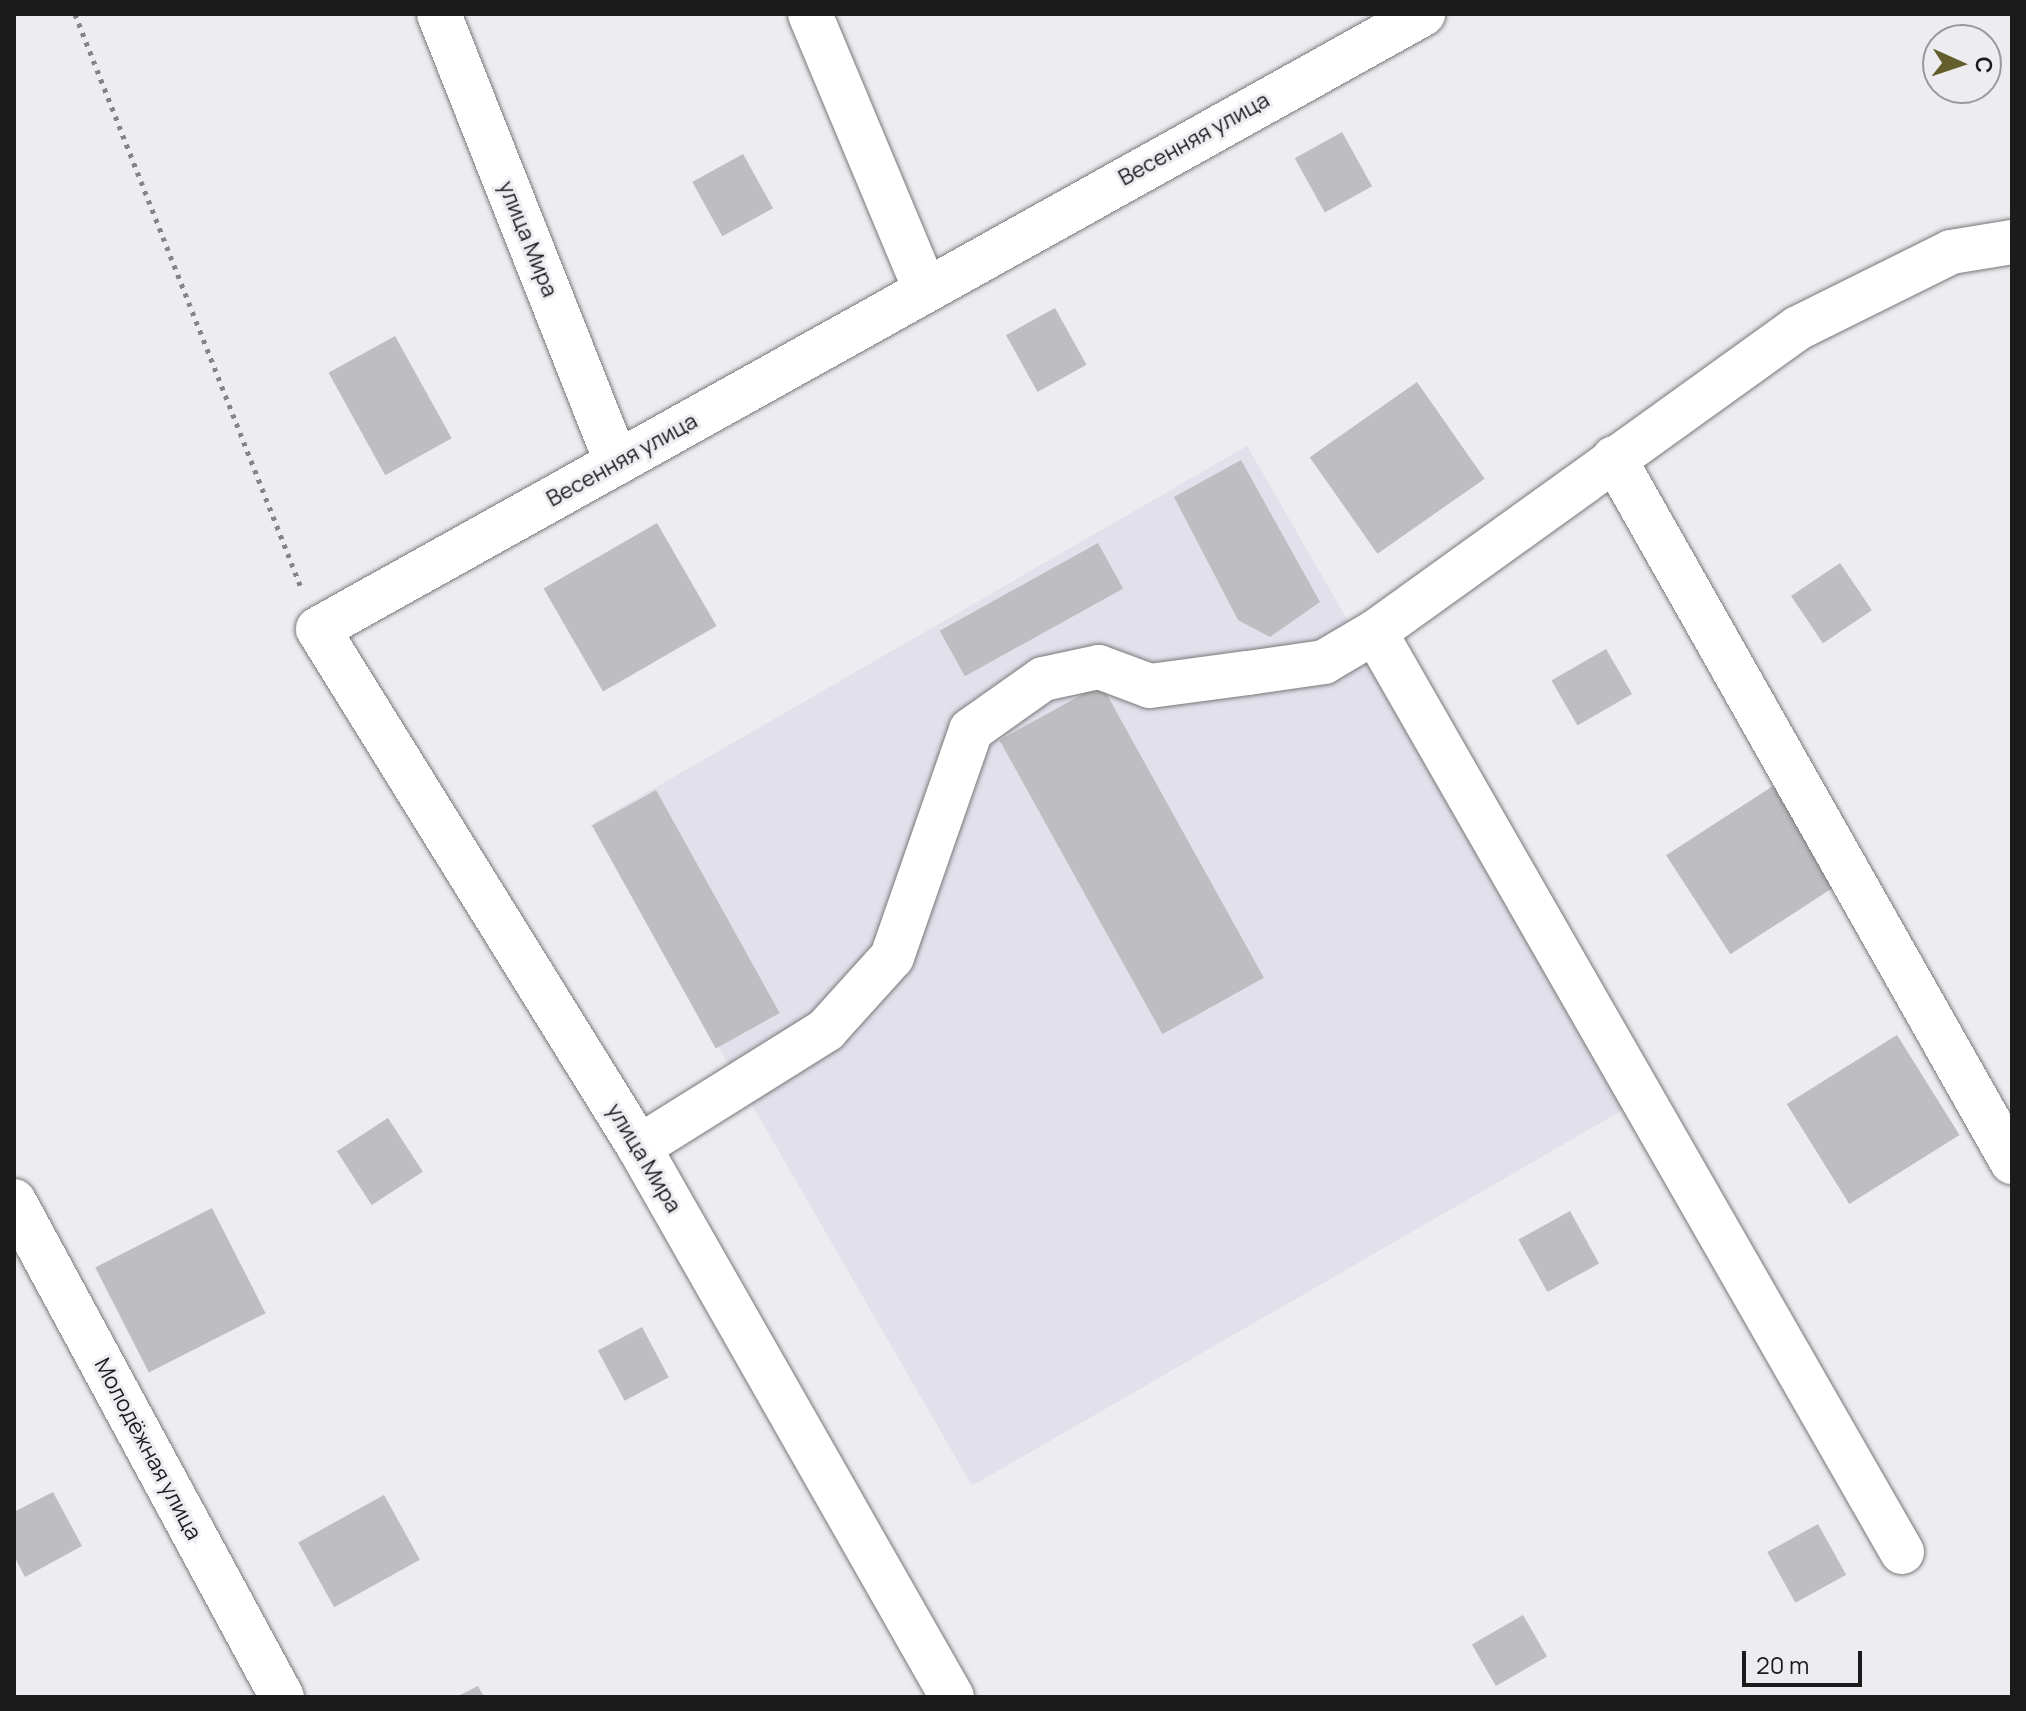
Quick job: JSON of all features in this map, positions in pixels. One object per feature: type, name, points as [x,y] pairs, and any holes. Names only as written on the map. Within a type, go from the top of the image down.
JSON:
[{"type":"street","name":"улица Мира","points":[[439,14],[617,463]]},
{"type":"street","points":[[810,14],[925,289]]},
{"type":"street","name":"Весенняя улица","points":[[318,629],[1423,14]]},
{"type":"street","points":[[639,1147],[826,1030],[892,957],[971,730],[1043,679],[1099,667],[1150,686],[1324,662],[1375,632],[1798,328],[1951,252],[2012,242]]},
{"type":"street","points":[[1614,458],[2012,1162]]},
{"type":"street","name":"улица Мира","points":[[318,629],[639,1147],[952,1697]]},
{"type":"street","points":[[1375,632],[1902,1552]]},
{"type":"street","name":"Молодёжная улица","points":[[14,1201],[282,1697]]},
{"type":"path","points":[[75,14],[318,629]]},
{"type":"shaded area","points":[[1247,446],[1628,1107],[972,1486],[591,825]]},
{"type":"building","points":[[1342,132],[1372,186],[1325,212],[1295,158]]},
{"type":"building","points":[[743,154],[773,208],[722,236],[692,182]]},
{"type":"building","points":[[1055,308],[1087,365],[1038,392],[1006,335]]},
{"type":"building","points":[[395,336],[452,438],[385,475],[329,373]]},
{"type":"building","points":[[1417,382],[1485,479],[1377,554],[1310,457]]},
{"type":"building","points":[[1241,460],[1320,602],[1270,637],[1238,620],[1174,497]]},
{"type":"building","points":[[657,523],[717,626],[603,692],[544,588]]},
{"type":"building","points":[[1098,543],[1123,588],[965,676],[940,631]]},
{"type":"building","points":[[1840,563],[1872,610],[1823,643],[1791,596]]},
{"type":"building","points":[[1606,649],[1632,694],[1577,726],[1551,680]]},
{"type":"building","points":[[1101,684],[1264,978],[1162,1034],[1000,740]]},
{"type":"building","points":[[1776,784],[1840,883],[1730,954],[1666,855]]},
{"type":"building","points":[[656,790],[780,1013],[716,1048],[592,825]]},
{"type":"building","points":[[1897,1035],[1960,1135],[1849,1204],[1787,1104]]},
{"type":"building","points":[[388,1118],[423,1172],[372,1205],[337,1151]]},
{"type":"building","points":[[212,1208],[266,1313],[149,1373],[95,1267]]},
{"type":"building","points":[[1570,1211],[1599,1263],[1547,1292],[1518,1240]]},
{"type":"building","points":[[642,1327],[669,1377],[625,1401],[598,1350]]},
{"type":"building","points":[[53,1492],[82,1546],[25,1577],[14,1556],[14,1512]]},
{"type":"building","points":[[384,1495],[420,1560],[334,1607],[298,1543]]},
{"type":"building","points":[[1818,1524],[1846,1575],[1795,1603],[1767,1552]]},
{"type":"building","points":[[1523,1615],[1547,1657],[1496,1686],[1472,1644]]},
{"type":"building","points":[[478,1686],[484,1697],[456,1697]]}]
